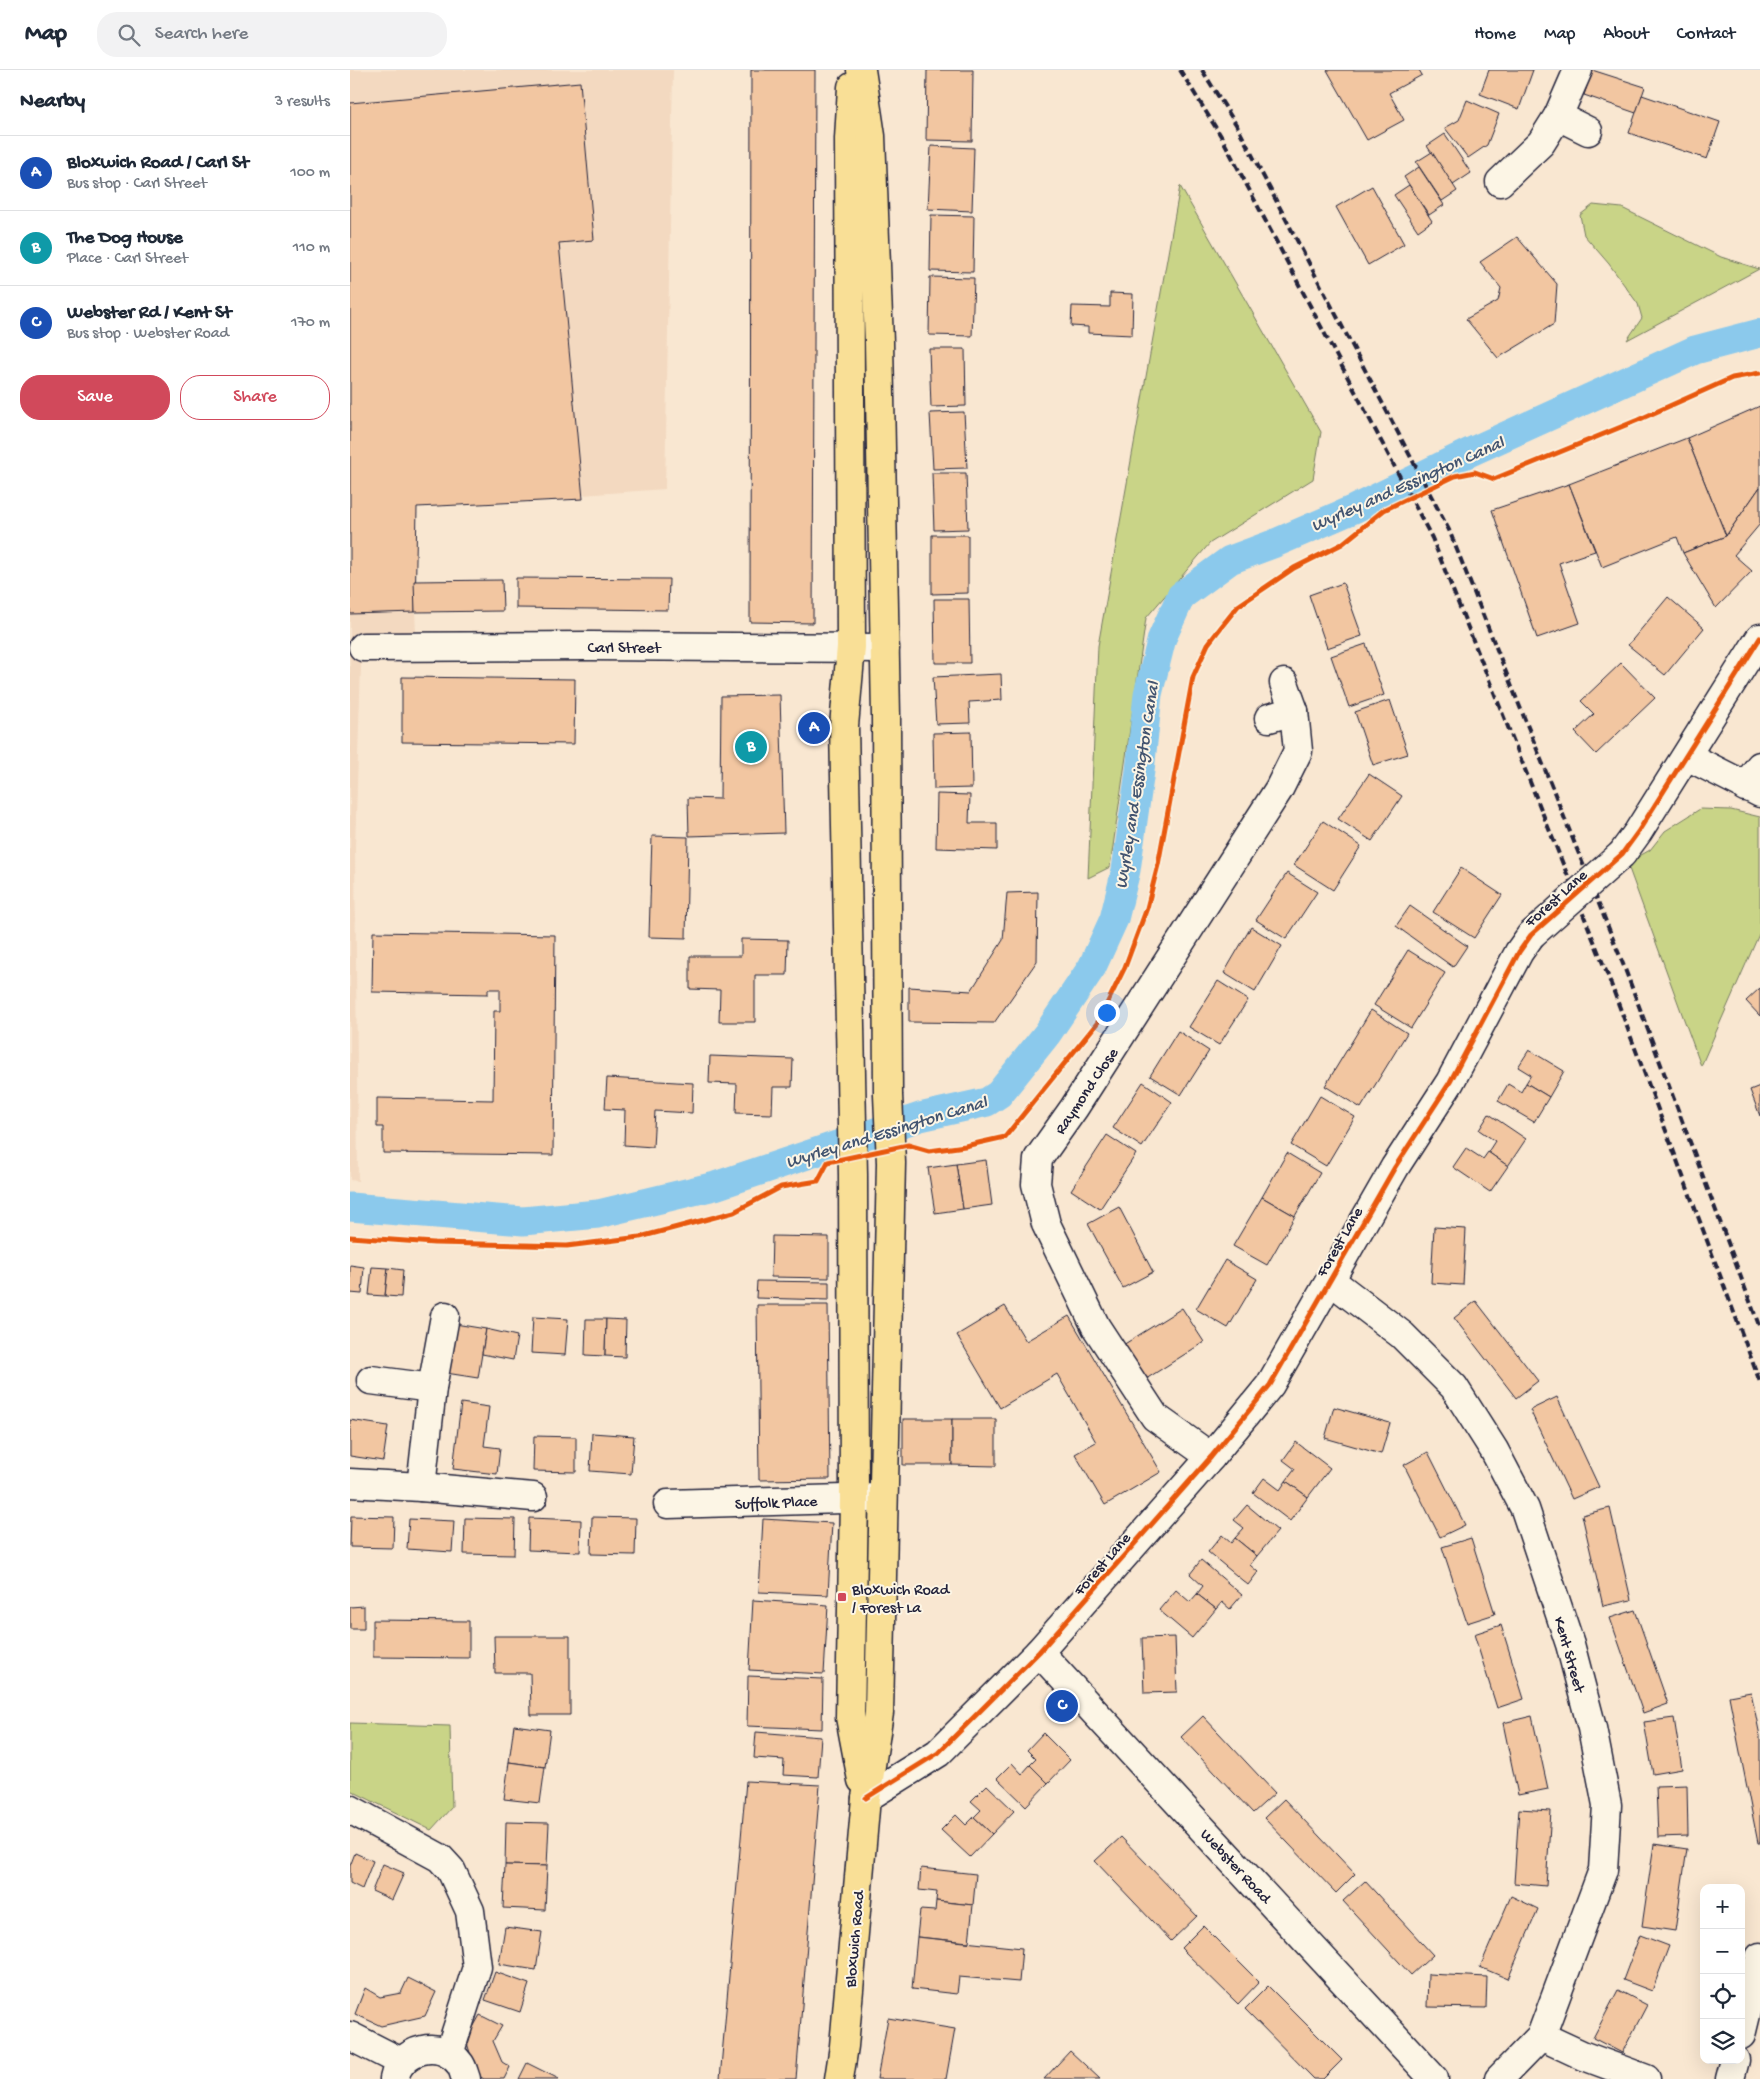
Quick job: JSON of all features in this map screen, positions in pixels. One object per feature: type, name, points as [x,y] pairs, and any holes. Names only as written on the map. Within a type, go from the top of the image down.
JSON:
[{"type":"main road","points":[[854,70],[850,140],[851,647],[844,726],[854,1312],[854,1499],[850,1717],[866,1798]]},
{"type":"main road","points":[[861,70],[872,136],[879,342],[885,648],[888,1095],[891,1159],[879,1713],[866,1798]]},
{"type":"main road","points":[[854,1312],[888,1311]]},
{"type":"main road","name":"Bloxwich Road","points":[[838,2079],[844,2046],[866,1798]]},
{"type":"street","points":[[1500,182],[1541,143],[1558,116],[1578,70]]},
{"type":"street","points":[[1558,116],[1588,131]]},
{"type":"street","name":"Forest Lane","points":[[866,1798],[938,1753],[1039,1652],[1211,1457],[1270,1384],[1395,1167],[1450,1082],[1519,952],[1531,935],[1622,854],[1687,756],[1760,638]]},
{"type":"street","name":"Carl Street","points":[[363,647],[885,648]]},
{"type":"street","name":"Raymond Close","points":[[1211,1457],[1155,1416],[1096,1327],[1046,1224],[1036,1184],[1038,1159],[1074,1108],[1279,789],[1298,750],[1281,715],[1284,683]]},
{"type":"street","points":[[1687,756],[1755,782]]},
{"type":"street","name":"Kent Street","points":[[1330,1280],[1402,1335],[1454,1387],[1494,1450],[1525,1509],[1570,1644],[1592,1728],[1607,1805],[1603,1870],[1541,2036],[1499,2079]]},
{"type":"street","points":[[421,1487],[432,1388],[444,1316]]},
{"type":"street","points":[[371,1380],[432,1388]]},
{"type":"street","points":[[350,1483],[533,1497]]},
{"type":"street","name":"Suffolk Place","points":[[668,1504],[884,1498]]},
{"type":"street","name":"Webster Road","points":[[1039,1652],[1434,2079]]},
{"type":"street","points":[[350,1810],[440,1858],[451,1870],[470,1911],[477,1966],[449,2054]]},
{"type":"street","points":[[1745,2019],[1760,1958]]},
{"type":"street","points":[[350,2036],[398,2071],[415,2051],[432,2048],[449,2054],[461,2065],[466,2079]]},
{"type":"street","points":[[1541,2036],[1584,2056],[1646,2079]]},
{"type":"street","points":[[1730,2079],[1734,2064]]},
{"type":"shaded area","points":[[350,70],[673,70],[665,489],[417,507],[414,581],[416,636],[362,635],[355,848],[358,1181],[350,1180]]},
{"type":"green space","points":[[1180,186],[1321,432],[1313,479],[1210,543],[1146,618],[1110,867],[1088,878],[1098,646]]},
{"type":"green space","points":[[1593,205],[1622,208],[1721,257],[1759,269],[1627,340],[1642,318],[1638,304],[1609,264],[1584,235],[1580,215]]},
{"type":"green space","points":[[1700,809],[1731,810],[1760,817],[1760,932],[1701,1066],[1627,863],[1650,850],[1665,831]]},
{"type":"green space","points":[[350,1723],[450,1726],[452,1807],[431,1830],[350,1790]]},
{"type":"building","points":[[751,70],[815,70],[813,623],[750,622]]},
{"type":"building","points":[[927,70],[973,70],[972,141],[926,140]]},
{"type":"building","points":[[1327,70],[1419,70],[1422,75],[1389,93],[1404,120],[1367,140]]},
{"type":"building","points":[[1489,70],[1533,70],[1519,109],[1480,94]]},
{"type":"building","points":[[1592,70],[1645,87],[1636,113],[1584,95]]},
{"type":"building","points":[[580,82],[594,240],[559,243],[583,499],[417,507],[415,612],[350,614],[350,103]]},
{"type":"building","points":[[1642,95],[1720,122],[1707,159],[1629,133]]},
{"type":"building","points":[[1467,100],[1499,114],[1487,145],[1468,158],[1445,128],[1459,120]]},
{"type":"building","points":[[1445,134],[1471,173],[1453,185],[1427,146]]},
{"type":"building","points":[[931,146],[974,148],[972,211],[928,209]]},
{"type":"building","points":[[1432,152],[1457,191],[1442,201],[1416,162]]},
{"type":"building","points":[[1419,167],[1444,205],[1429,215],[1404,177]]},
{"type":"building","points":[[1409,185],[1432,221],[1418,231],[1394,195]]},
{"type":"building","points":[[1372,186],[1404,244],[1368,265],[1336,207]]},
{"type":"building","points":[[931,215],[974,216],[973,272],[930,271]]},
{"type":"building","points":[[1517,237],[1557,284],[1554,324],[1498,358],[1466,319],[1498,301],[1501,288],[1480,262]]},
{"type":"building","points":[[930,277],[974,278],[972,336],[929,335]]},
{"type":"building","points":[[1110,293],[1133,294],[1132,335],[1088,333],[1088,327],[1071,326],[1072,306],[1110,307]]},
{"type":"building","points":[[929,349],[965,349],[966,406],[931,407]]},
{"type":"building","points":[[1760,406],[1760,487],[1726,536],[1687,438]]},
{"type":"building","points":[[964,412],[967,468],[933,469],[930,413]]},
{"type":"building","points":[[1687,438],[1726,536],[1683,553],[1677,537],[1602,567],[1569,484]]},
{"type":"building","points":[[932,473],[966,473],[968,529],[934,530]]},
{"type":"building","points":[[1569,484],[1595,551],[1559,563],[1580,623],[1537,638],[1492,510]]},
{"type":"building","points":[[1760,487],[1760,524],[1734,555],[1752,571],[1716,608],[1683,553],[1726,536]]},
{"type":"building","points":[[932,535],[968,535],[968,593],[932,594]]},
{"type":"building","points":[[516,578],[669,579],[668,610],[516,608]]},
{"type":"building","points":[[502,580],[503,611],[415,612],[414,581]]},
{"type":"building","points":[[1343,583],[1362,636],[1327,648],[1309,595]]},
{"type":"building","points":[[1668,597],[1704,628],[1665,675],[1628,645]]},
{"type":"building","points":[[934,599],[969,599],[970,663],[935,663]]},
{"type":"building","points":[[1366,644],[1384,695],[1349,707],[1331,656]]},
{"type":"building","points":[[1621,663],[1655,698],[1596,754],[1575,732],[1594,714],[1581,701]]},
{"type":"building","points":[[1001,674],[1002,700],[969,702],[970,723],[936,724],[933,677]]},
{"type":"building","points":[[402,677],[575,679],[574,744],[402,742]]},
{"type":"building","points":[[780,695],[784,833],[689,836],[688,798],[720,799],[721,696]]},
{"type":"building","points":[[1390,700],[1408,754],[1373,765],[1355,712]]},
{"type":"building","points":[[971,732],[972,788],[934,789],[933,733]]},
{"type":"building","points":[[1369,774],[1402,796],[1372,841],[1338,819]]},
{"type":"building","points":[[937,794],[970,795],[969,823],[997,823],[997,850],[936,848]]},
{"type":"building","points":[[1323,821],[1361,846],[1333,890],[1294,865]]},
{"type":"building","points":[[652,836],[688,837],[686,938],[649,937]]},
{"type":"building","points":[[1461,868],[1502,895],[1474,938],[1433,912]]},
{"type":"building","points":[[1287,873],[1317,892],[1286,939],[1256,920]]},
{"type":"building","points":[[1038,892],[1037,961],[994,1023],[909,1022],[909,987],[971,991],[1003,940],[1007,893]]},
{"type":"building","points":[[1410,906],[1467,946],[1453,967],[1396,926]]},
{"type":"building","points":[[1251,927],[1282,946],[1255,992],[1224,973]]},
{"type":"building","points":[[373,932],[555,935],[553,1155],[383,1153],[383,1127],[377,1127],[377,1098],[493,1100],[494,1011],[500,1011],[500,989],[488,989],[488,994],[372,992]]},
{"type":"building","points":[[741,939],[788,940],[787,975],[755,975],[755,1022],[719,1022],[720,990],[690,989],[690,956],[741,956]]},
{"type":"building","points":[[1408,950],[1445,973],[1411,1028],[1374,1005]]},
{"type":"building","points":[[1218,981],[1248,1000],[1219,1045],[1189,1027]]},
{"type":"building","points":[[1760,988],[1760,1016],[1746,1001]]},
{"type":"building","points":[[1371,1010],[1407,1033],[1361,1108],[1325,1086]]},
{"type":"building","points":[[1178,1031],[1209,1051],[1181,1095],[1150,1076]]},
{"type":"building","points":[[1529,1050],[1564,1071],[1549,1097],[1526,1083],[1531,1075],[1518,1067]]},
{"type":"building","points":[[710,1056],[793,1059],[792,1087],[773,1087],[772,1114],[736,1113],[737,1084],[709,1083]]},
{"type":"building","points":[[607,1078],[693,1083],[692,1113],[655,1111],[653,1147],[624,1145],[625,1110],[605,1109]]},
{"type":"building","points":[[1143,1082],[1172,1102],[1142,1147],[1113,1128]]},
{"type":"building","points":[[1526,1083],[1549,1097],[1534,1122],[1498,1101],[1508,1084],[1521,1092]]},
{"type":"building","points":[[1760,1086],[1760,1116],[1750,1090]]},
{"type":"building","points":[[1320,1096],[1355,1117],[1326,1166],[1291,1145]]},
{"type":"building","points":[[1489,1114],[1526,1139],[1508,1166],[1488,1152],[1495,1141],[1479,1130]]},
{"type":"building","points":[[1107,1135],[1136,1154],[1100,1209],[1071,1190]]},
{"type":"building","points":[[1466,1148],[1483,1159],[1488,1152],[1508,1166],[1490,1192],[1453,1167]]},
{"type":"building","points":[[1287,1153],[1320,1173],[1295,1216],[1262,1197]]},
{"type":"building","points":[[986,1160],[992,1205],[963,1209],[956,1164]]},
{"type":"building","points":[[956,1164],[963,1209],[935,1213],[928,1168]]},
{"type":"building","points":[[1262,1197],[1295,1216],[1267,1265],[1233,1246]]},
{"type":"building","points":[[1119,1207],[1153,1272],[1123,1288],[1088,1224]]},
{"type":"building","points":[[1434,1227],[1466,1229],[1463,1285],[1431,1283]]},
{"type":"building","points":[[772,1236],[829,1237],[829,1278],[771,1277]]},
{"type":"building","points":[[1225,1260],[1257,1279],[1228,1328],[1196,1309]]},
{"type":"building","points":[[350,1265],[364,1267],[362,1294],[350,1293]]},
{"type":"building","points":[[372,1267],[388,1268],[385,1296],[369,1295]]},
{"type":"building","points":[[388,1268],[403,1270],[401,1297],[385,1296]]},
{"type":"building","points":[[757,1281],[829,1282],[829,1300],[756,1298]]},
{"type":"building","points":[[1476,1301],[1538,1381],[1516,1398],[1454,1318]]},
{"type":"building","points":[[757,1305],[828,1305],[830,1479],[759,1480]]},
{"type":"building","points":[[1005,1306],[1026,1341],[1069,1316],[1161,1472],[1105,1505],[1075,1454],[1096,1442],[1057,1374],[1000,1408],[957,1335]]},
{"type":"building","points":[[1182,1308],[1204,1342],[1146,1379],[1123,1345]]},
{"type":"building","points":[[533,1317],[568,1319],[565,1355],[531,1353]]},
{"type":"building","points":[[586,1319],[606,1319],[605,1356],[585,1355]]},
{"type":"building","points":[[606,1319],[626,1320],[625,1357],[605,1356]]},
{"type":"building","points":[[455,1324],[486,1329],[478,1378],[446,1373]]},
{"type":"building","points":[[486,1329],[517,1336],[513,1360],[482,1354]]},
{"type":"building","points":[[1557,1397],[1599,1487],[1572,1499],[1530,1410]]},
{"type":"building","points":[[461,1403],[489,1407],[484,1446],[500,1448],[497,1474],[453,1469]]},
{"type":"building","points":[[1334,1407],[1390,1423],[1381,1454],[1325,1438]]},
{"type":"building","points":[[903,1419],[952,1419],[952,1465],[903,1465]]},
{"type":"building","points":[[952,1419],[996,1419],[996,1466],[952,1465]]},
{"type":"building","points":[[350,1420],[388,1426],[383,1461],[350,1456]]},
{"type":"building","points":[[592,1433],[634,1436],[631,1474],[590,1471]]},
{"type":"building","points":[[534,1436],[576,1437],[576,1472],[533,1471]]},
{"type":"building","points":[[1296,1442],[1330,1468],[1308,1497],[1286,1481],[1295,1469],[1283,1460]]},
{"type":"building","points":[[1428,1452],[1465,1525],[1440,1537],[1404,1465]]},
{"type":"building","points":[[1264,1478],[1280,1490],[1286,1481],[1308,1497],[1290,1521],[1253,1493]]},
{"type":"building","points":[[1247,1505],[1278,1531],[1257,1556],[1235,1538],[1244,1528],[1234,1520]]},
{"type":"building","points":[[1610,1508],[1631,1600],[1603,1606],[1582,1515]]},
{"type":"building","points":[[351,1516],[394,1517],[393,1548],[350,1547]]},
{"type":"building","points":[[592,1517],[636,1518],[635,1555],[591,1554]]},
{"type":"building","points":[[465,1518],[515,1519],[514,1555],[464,1554]]},
{"type":"building","points":[[529,1518],[581,1520],[580,1552],[528,1550]]},
{"type":"building","points":[[409,1519],[454,1521],[452,1552],[407,1549]]},
{"type":"building","points":[[763,1519],[832,1523],[828,1595],[759,1592]]},
{"type":"building","points":[[1222,1535],[1231,1543],[1235,1538],[1257,1556],[1250,1565],[1258,1572],[1248,1585],[1208,1552]]},
{"type":"building","points":[[1471,1538],[1495,1614],[1467,1623],[1442,1547]]},
{"type":"building","points":[[1201,1560],[1242,1595],[1230,1609],[1222,1602],[1216,1609],[1197,1594],[1203,1586],[1190,1574]]},
{"type":"building","points":[[1176,1590],[1190,1602],[1197,1594],[1216,1609],[1192,1638],[1159,1610]]},
{"type":"building","points":[[753,1600],[828,1605],[824,1674],[749,1670]]},
{"type":"building","points":[[364,1606],[364,1629],[350,1629],[350,1607]]},
{"type":"building","points":[[1635,1610],[1668,1704],[1643,1713],[1610,1618]]},
{"type":"building","points":[[373,1620],[469,1621],[469,1658],[373,1657]]},
{"type":"building","points":[[1501,1625],[1524,1699],[1497,1708],[1474,1634]]},
{"type":"building","points":[[494,1636],[570,1636],[570,1715],[531,1715],[530,1673],[495,1673]]},
{"type":"building","points":[[1175,1637],[1177,1692],[1144,1693],[1142,1638]]},
{"type":"building","points":[[748,1676],[823,1679],[822,1729],[747,1726]]},
{"type":"building","points":[[1751,1692],[1760,1736],[1760,1843],[1758,1843],[1729,1696]]},
{"type":"building","points":[[1203,1716],[1275,1793],[1253,1813],[1181,1737]]},
{"type":"building","points":[[1532,1716],[1548,1789],[1518,1795],[1503,1723]]},
{"type":"building","points":[[1674,1718],[1682,1769],[1653,1774],[1644,1722]]},
{"type":"building","points":[[514,1725],[550,1730],[545,1767],[509,1762]]},
{"type":"building","points":[[756,1732],[821,1737],[818,1777],[783,1775],[784,1760],[754,1758]]},
{"type":"building","points":[[1043,1733],[1070,1760],[1048,1783],[1030,1765],[1036,1759],[1027,1750]]},
{"type":"building","points":[[509,1762],[545,1767],[540,1803],[504,1799]]},
{"type":"building","points":[[1012,1763],[1022,1774],[1030,1765],[1048,1783],[1026,1806],[997,1778]]},
{"type":"building","points":[[746,1781],[820,1785],[796,2079],[720,2079]]},
{"type":"building","points":[[987,1785],[1014,1811],[992,1834],[974,1817],[981,1810],[971,1801]]},
{"type":"building","points":[[1687,1785],[1688,1836],[1658,1837],[1656,1786]]},
{"type":"building","points":[[1284,1799],[1355,1874],[1336,1893],[1264,1818]]},
{"type":"building","points":[[1519,1809],[1551,1811],[1546,1886],[1514,1883]]},
{"type":"building","points":[[956,1815],[966,1825],[974,1817],[992,1834],[970,1857],[941,1830]]},
{"type":"building","points":[[506,1822],[549,1823],[547,1866],[505,1865]]},
{"type":"building","points":[[1121,1837],[1197,1916],[1171,1941],[1095,1861]]},
{"type":"building","points":[[1654,1844],[1687,1849],[1675,1931],[1642,1926]]},
{"type":"building","points":[[355,1853],[373,1861],[362,1889],[350,1883],[350,1866]]},
{"type":"building","points":[[383,1864],[404,1873],[392,1900],[372,1891]]},
{"type":"building","points":[[505,1865],[547,1866],[545,1910],[503,1908]]},
{"type":"building","points":[[921,1868],[976,1874],[973,1905],[936,1901],[937,1892],[919,1890]]},
{"type":"building","points":[[1365,1881],[1433,1955],[1411,1975],[1343,1901]]},
{"type":"building","points":[[1511,1896],[1538,1909],[1508,1979],[1480,1967]]},
{"type":"building","points":[[936,1901],[973,1905],[969,1942],[917,1937],[920,1910],[935,1911]]},
{"type":"building","points":[[1203,1926],[1259,1982],[1238,2004],[1181,1948]]},
{"type":"building","points":[[505,1927],[542,1932],[536,1970],[499,1964]]},
{"type":"building","points":[[1640,1935],[1669,1946],[1652,1991],[1623,1980]]},
{"type":"building","points":[[917,1937],[1022,1948],[1019,1982],[959,1977],[957,1994],[912,1989]]},
{"type":"building","points":[[495,1972],[529,1984],[520,2012],[485,2000]]},
{"type":"building","points":[[1428,1974],[1487,1977],[1486,2008],[1427,2007]]},
{"type":"building","points":[[408,1978],[436,1992],[425,2016],[381,2026],[355,2014],[365,1988],[380,1997],[401,1993]]},
{"type":"building","points":[[1268,1986],[1342,2060],[1323,2079],[1314,2079],[1245,2009]]},
{"type":"building","points":[[1618,1990],[1647,2005],[1622,2053],[1593,2038]]},
{"type":"building","points":[[480,2015],[502,2026],[493,2041],[502,2062],[510,2067],[504,2079],[484,2079],[477,2075],[466,2040]]},
{"type":"building","points":[[888,2018],[955,2029],[946,2079],[877,2079]]},
{"type":"building","points":[[1070,2051],[1100,2079],[1044,2079]]},
{"type":"building","points":[[527,2063],[559,2079],[519,2079]]},
{"type":"waterway","name":"Wyrley and Essington Canal","points":[[350,1207],[523,1221],[598,1214],[715,1186],[920,1117],[987,1102],[999,1094],[1047,1034],[1092,967],[1114,919],[1126,870],[1140,771],[1148,694],[1162,638],[1181,596],[1230,560],[1273,544],[1354,509],[1466,454],[1695,350],[1760,333]]},
{"type":"railway","points":[[1180,70],[1221,136],[1432,538],[1608,976],[1760,1382]]},
{"type":"railway","points":[[1202,70],[1237,126],[1449,530],[1625,969],[1760,1328]]},
{"type":"cycle path","points":[[350,1237],[434,1243],[567,1246],[640,1237],[734,1212],[781,1187],[818,1181],[828,1162],[908,1145],[929,1151],[965,1146],[1005,1137],[1098,1022],[1125,967],[1147,908],[1158,865],[1193,677],[1208,644],[1238,606],[1294,568],[1342,544],[1384,510],[1455,476],[1475,472],[1494,479],[1638,420],[1732,378],[1760,373]]},
{"type":"cycle path","points":[[866,1798],[938,1753],[1039,1652],[1211,1457],[1270,1385],[1395,1167],[1450,1082],[1519,952],[1531,935],[1622,854],[1638,832],[1760,638]]},
{"type":"place","name":"Bloxwich Road / Carl St","points":[[814,728]]},
{"type":"place","name":"The Dog House","points":[[751,747]]},
{"type":"place","name":"Bloxwich Road / Forest La","points":[[842,1597]]},
{"type":"place","name":"Webster Rd / Kent St","points":[[1062,1706]]}]
